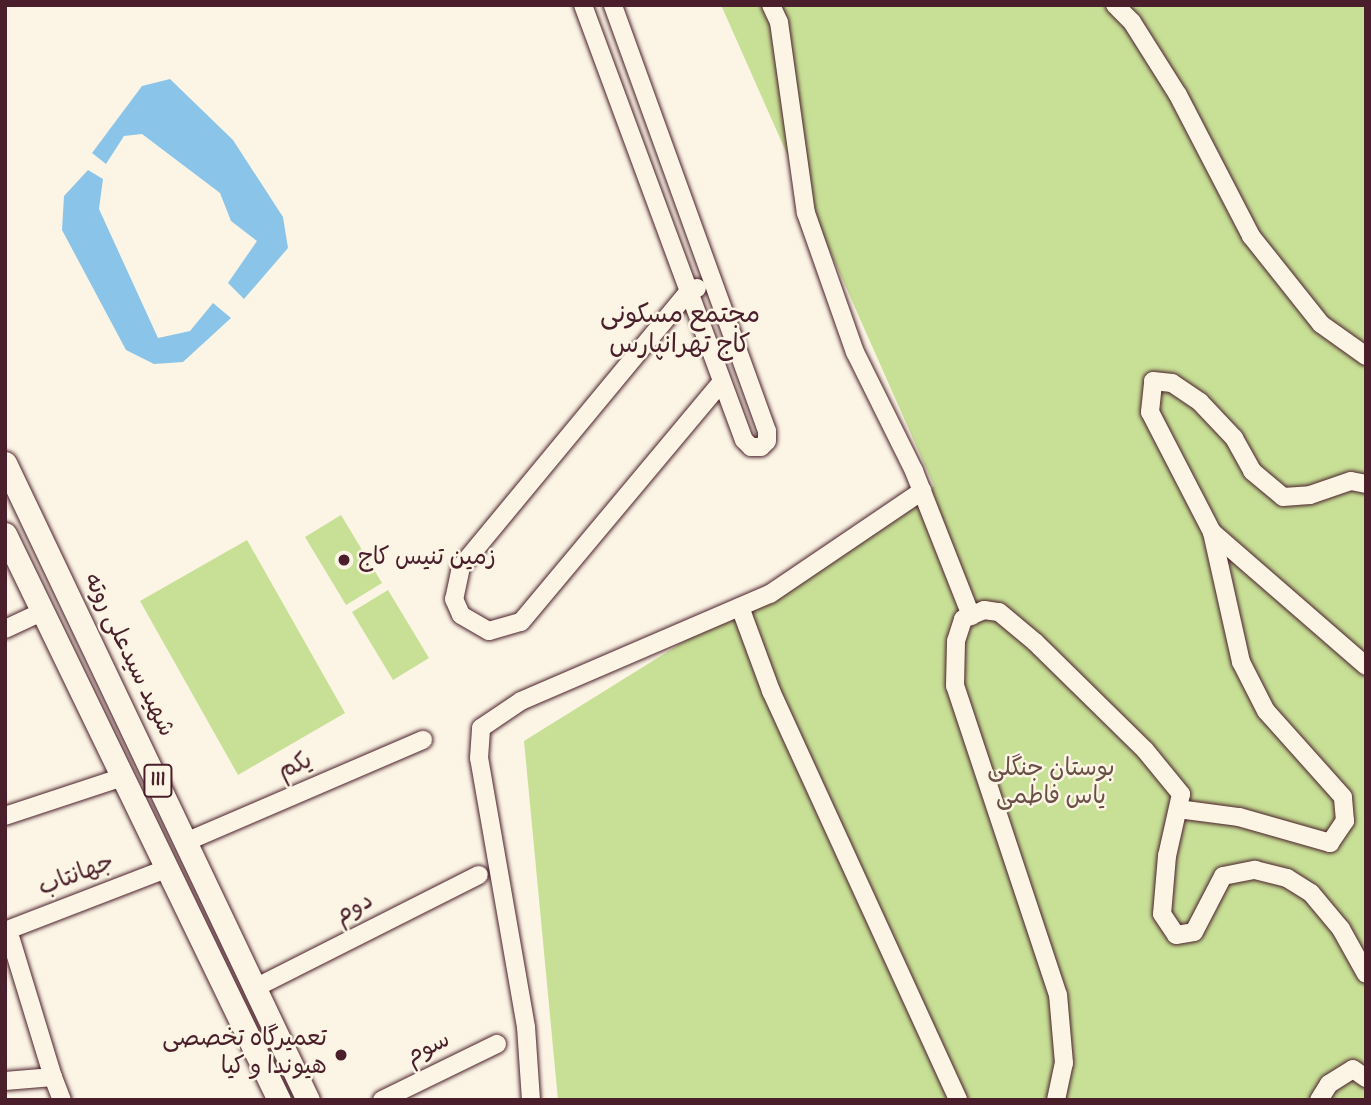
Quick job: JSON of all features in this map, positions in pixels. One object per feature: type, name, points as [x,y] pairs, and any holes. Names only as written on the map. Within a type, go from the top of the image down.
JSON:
[{"type":"main road","name":"شهید سیدعلی روته","points":[[5,463],[188,841],[253,989],[308,1100]]},
{"type":"main road","name":"111","points":[[5,534],[279,1100]]},
{"type":"street","points":[[583,5],[744,440],[751,447],[761,447],[767,441],[767,431],[613,5]]},
{"type":"street","points":[[771,5],[779,22],[806,213],[855,352],[922,491],[971,616]]},
{"type":"street","points":[[1115,5],[1132,22],[1178,95],[1251,236],[1321,324],[1366,356]]},
{"type":"street","points":[[714,283],[689,291],[461,567],[454,599],[461,615],[489,631],[521,622],[722,382]]},
{"type":"street","points":[[1178,809],[1239,817],[1329,843],[1345,821],[1343,796],[1266,711],[1241,662],[1212,532],[1150,412],[1153,381],[1172,383],[1200,402],[1234,438],[1252,471],[1283,497],[1310,495],[1351,481],[1366,484]]},
{"type":"street","points":[[531,1100],[526,1027],[479,758],[481,728],[522,701],[740,607],[815,566],[922,491]]},
{"type":"street","points":[[1212,532],[1366,666]]},
{"type":"street","points":[[740,607],[771,691],[958,1100]]},
{"type":"street","points":[[1056,1100],[1064,1063],[1058,995],[955,686],[956,641],[963,620],[984,610],[999,612],[1035,642],[1145,750],[1181,794],[1162,914],[1176,935],[1194,932],[1223,876],[1255,870],[1287,878],[1311,893],[1341,929],[1366,974]]},
{"type":"street","points":[[5,629],[41,611]]},
{"type":"street","name":"یکم","points":[[188,841],[423,740]]},
{"type":"street","points":[[5,816],[122,777]]},
{"type":"street","name":"جهانتاب","points":[[7,930],[166,869]]},
{"type":"street","name":"دوم","points":[[253,989],[479,874]]},
{"type":"street","points":[[7,930],[62,1100]]},
{"type":"street","name":"سوم","points":[[383,1100],[497,1044]]},
{"type":"street","points":[[1319,1100],[1329,1084],[1353,1069],[1366,1078]]},
{"type":"street","points":[[5,1081],[53,1077]]},
{"type":"green space","name":"بوستان جنگلی یاس فاطمی","points":[[721,5],[1366,5],[1366,1100],[558,1100],[524,741],[934,486]]},
{"type":"green space","name":"زمین تنیس کاج","points":[[341,515],[382,583],[346,605],[305,537]]},
{"type":"green space","points":[[247,540],[345,713],[238,775],[140,601]]},
{"type":"green space","name":"زمین تنیس کاج","points":[[388,590],[429,658],[393,680],[352,612]]},
{"type":"water","points":[[170,79],[233,140],[283,217],[288,248],[244,299],[228,283],[257,241],[231,221],[220,193],[142,134],[124,136],[106,164],[92,153],[142,86]]},
{"type":"water","points":[[88,170],[103,179],[99,209],[158,338],[190,331],[213,303],[231,318],[183,362],[154,364],[126,350],[62,230],[64,196]]},
{"type":"place","name":"زمین تنیس کاج","points":[[344,560]]},
{"type":"place","name":"تعمیرگاه تخصصی هیوندا و کیا","points":[[341,1055]]},
{"type":"district","name":"مجتمع مسکونی کاج تهرانپارس","points":[[680,332]]}]
